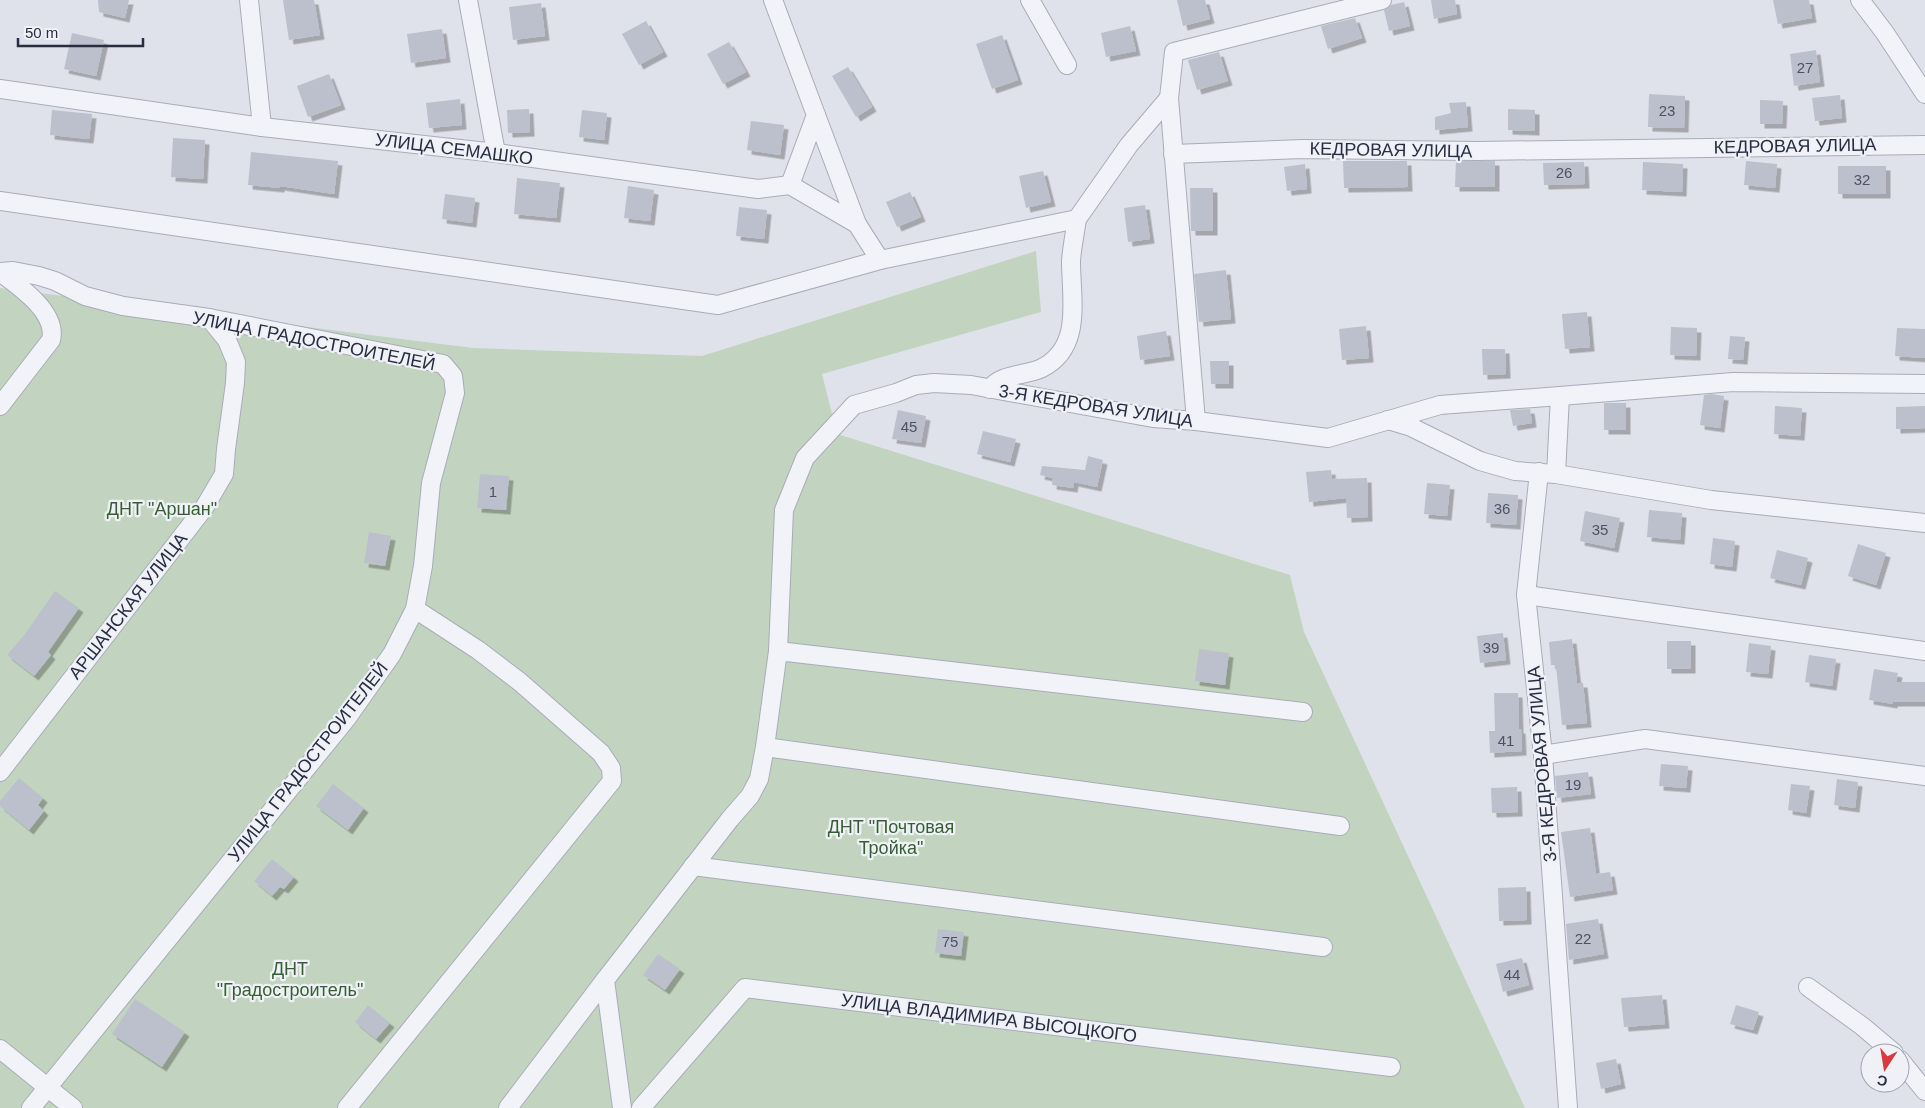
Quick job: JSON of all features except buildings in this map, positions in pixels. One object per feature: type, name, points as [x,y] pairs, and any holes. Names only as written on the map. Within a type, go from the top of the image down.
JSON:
[{"type":"street","points":[[249,0],[262,127]]},
{"type":"street","points":[[468,0],[496,153]]},
{"type":"street","points":[[773,0],[858,224],[880,260]]},
{"type":"street","points":[[1030,0],[1067,66]]},
{"type":"street","points":[[1196,421],[1169,98],[1174,52],[1382,0]]},
{"type":"street","points":[[1860,0],[1885,33],[1925,94]]},
{"type":"street","name":"УЛИЦА СЕМАШКО","points":[[0,89],[262,127],[496,153],[758,189],[790,185]]},
{"type":"street","points":[[990,389],[998,381],[1040,369],[1053,362],[1068,343],[1073,320],[1071,259],[1076,219],[1129,145],[1169,98]]},
{"type":"street","points":[[816,115],[790,185],[858,224]]},
{"type":"street","name":"КЕДРОВАЯ УЛИЦА","points":[[1173,154],[1302,149],[1478,152],[1925,145]]},
{"type":"street","points":[[0,201],[718,306],[880,260],[1076,219]]},
{"type":"street","name":"УЛИЦА ГРАДОСТРОИТЕЛЕЙ","points":[[0,272],[13,271],[55,280],[85,296],[122,306],[209,318],[443,364],[453,376],[455,393],[431,483],[422,566],[415,609],[392,654],[347,718],[31,1108]]},
{"type":"street","points":[[0,272],[31,296],[43,311],[53,333],[51,340],[0,406]]},
{"type":"street","name":"АРШАНСКАЯ УЛИЦА","points":[[0,772],[204,508],[224,474],[236,383],[236,362],[227,340],[209,318]]},
{"type":"street","points":[[1388,420],[1440,405],[1733,382],[1925,384]]},
{"type":"street","name":"3-Я КЕДРОВАЯ УЛИЦА","points":[[778,651],[784,510],[805,458],[854,405],[916,385],[934,383],[971,385],[1153,418],[1196,421],[1328,438],[1388,420]]},
{"type":"street","name":"3-Я КЕДРОВАЯ УЛИЦА","points":[[1560,396],[1526,595],[1543,754],[1568,1108]]},
{"type":"street","points":[[1388,420],[1411,427],[1480,461],[1515,472],[1547,473],[1711,500],[1925,523]]},
{"type":"street","points":[[1526,595],[1925,651]]},
{"type":"street","points":[[347,1108],[584,818],[612,781],[611,768],[601,753],[520,682],[478,650],[415,609]]},
{"type":"street","points":[[508,1108],[693,866],[750,796],[759,779],[778,651],[1303,712]]},
{"type":"street","points":[[1543,754],[1645,739],[1925,776]]},
{"type":"street","points":[[765,746],[1340,826]]},
{"type":"street","points":[[693,866],[1323,947]]},
{"type":"street","points":[[606,980],[622,1108]]},
{"type":"street","points":[[1808,987],[1882,1043]]},
{"type":"street","name":"УЛИЦА ВЛАДИМИРА ВЫСОЦКОГО","points":[[640,1108],[745,988],[1391,1067]]},
{"type":"street","points":[[0,1048],[73,1108]]},
{"type":"street","points":[[1910,1073],[1925,1092]]},
{"type":"green space","points":[[1036,251],[1041,312],[822,374],[837,434],[1290,575],[1304,632],[1525,1108],[0,1108],[0,288],[473,348],[702,356]]},
{"type":"park label","name":"ДНТ \"Аршан\"","points":[[162,509]]},
{"type":"park label","name":"ДНТ \"Почтовая Тройка\"","points":[[891,838]]},
{"type":"park label","name":"ДНТ \"Градостроитель\"","points":[[290,980]]}]
